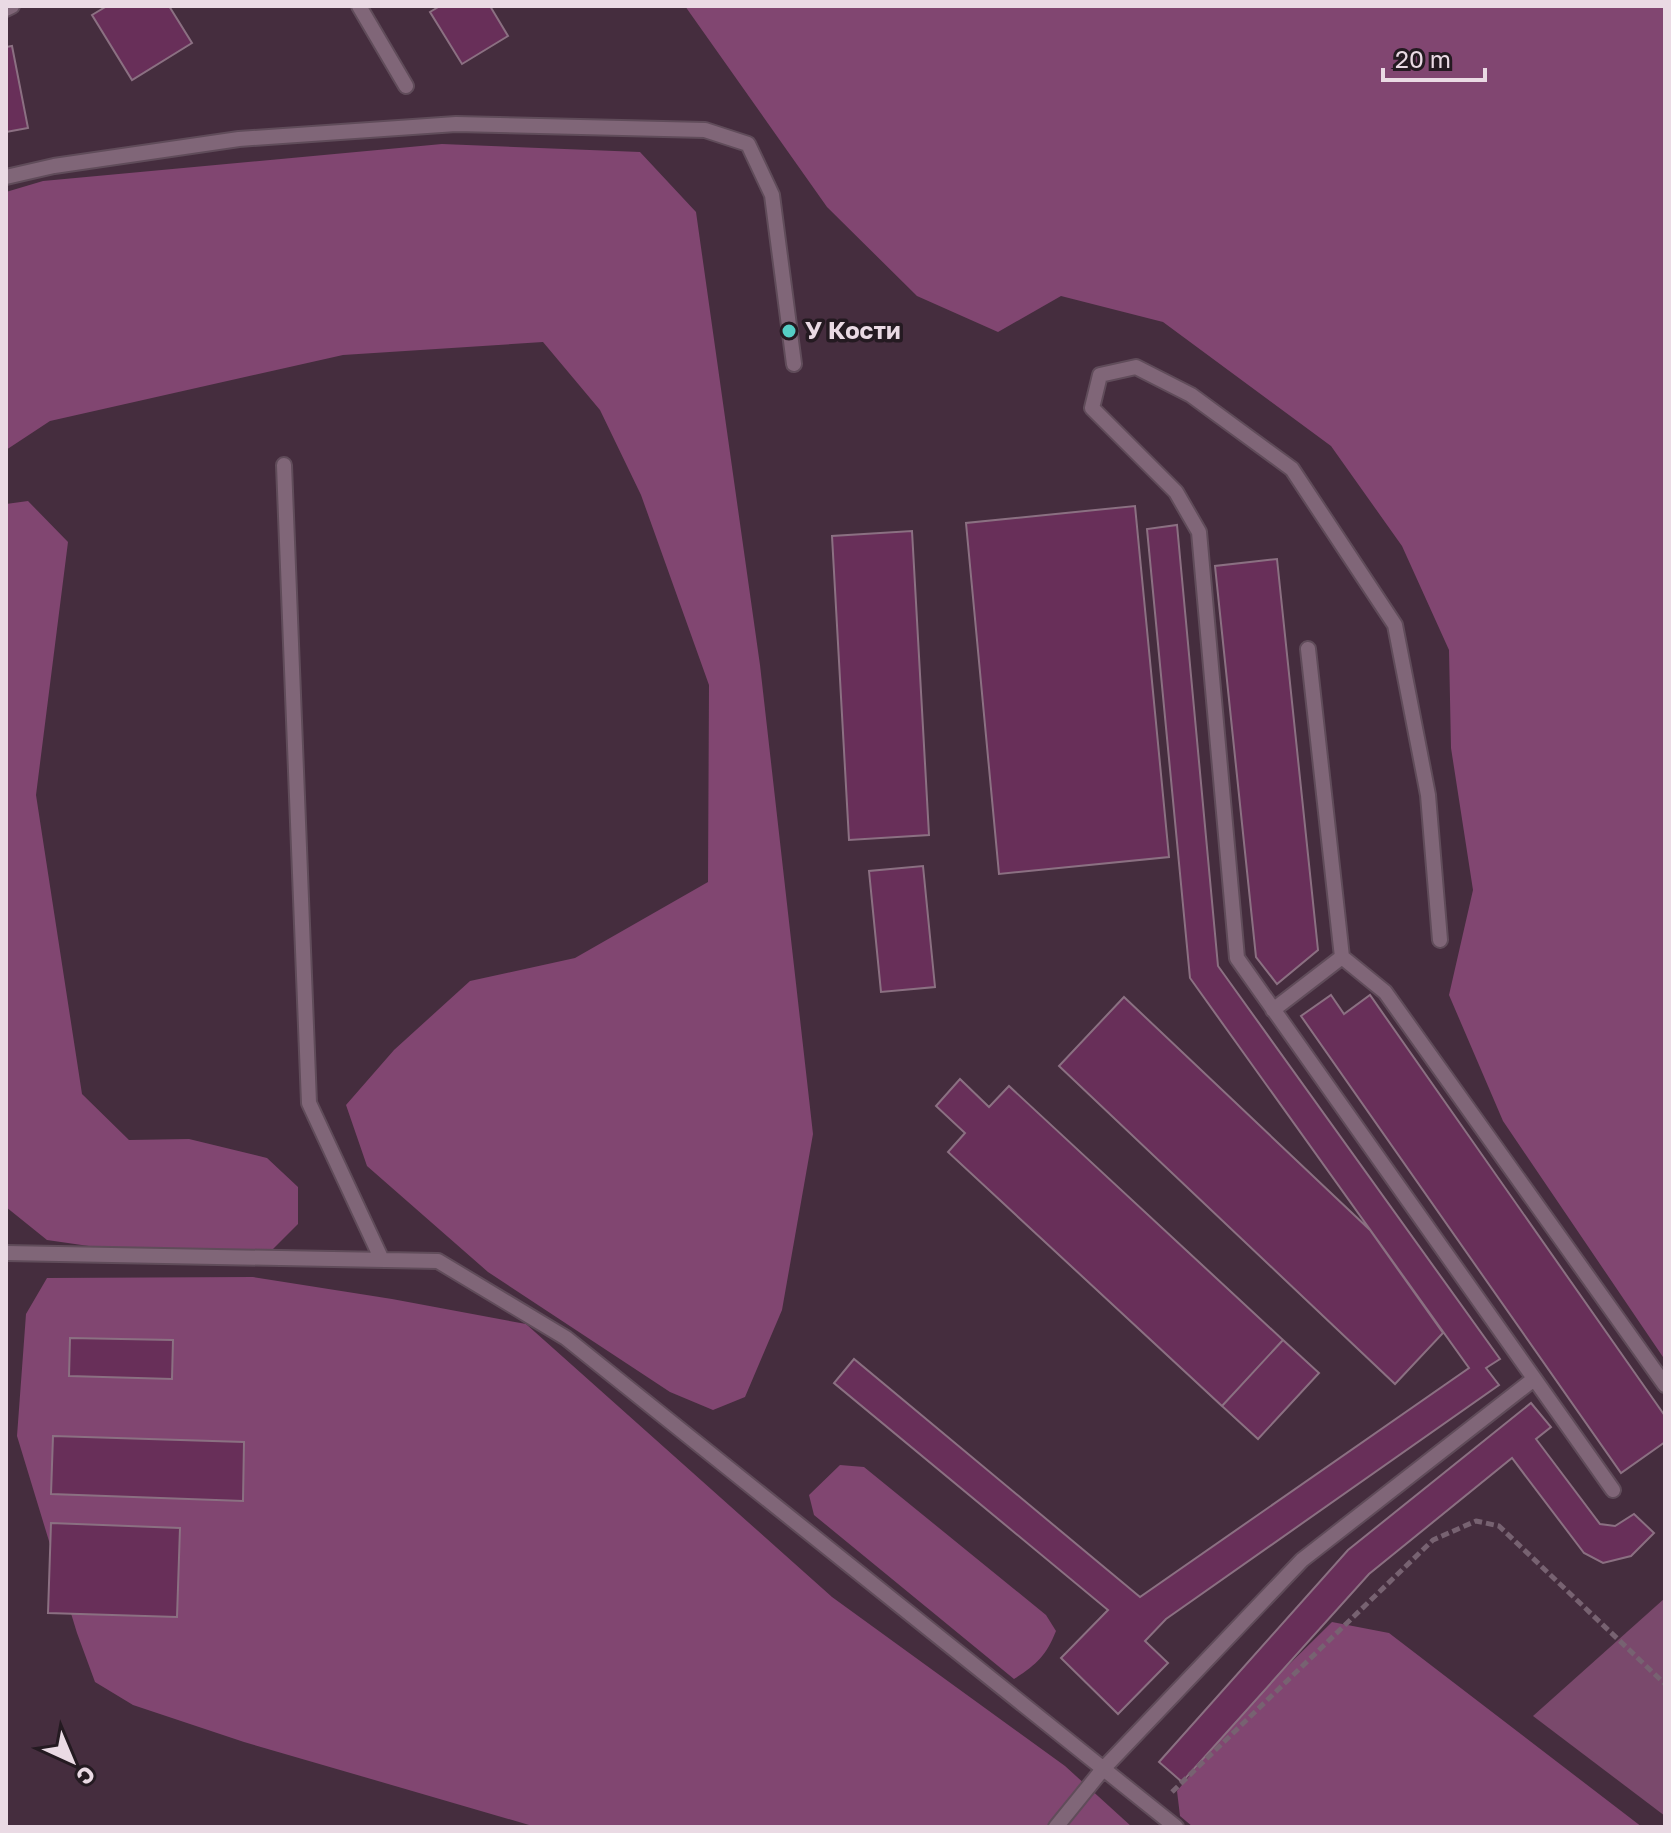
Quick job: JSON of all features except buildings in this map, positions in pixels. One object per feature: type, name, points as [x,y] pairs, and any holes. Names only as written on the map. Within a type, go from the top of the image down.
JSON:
[{"type":"lane","points":[[6,9],[12,6]]},
{"type":"lane","points":[[359,6],[406,86]]},
{"type":"lane","points":[[6,177],[54,166],[239,139],[456,124],[705,130],[748,144],[772,195],[794,364]]},
{"type":"lane","points":[[1440,940],[1428,795],[1395,625],[1292,469],[1191,395],[1136,367],[1100,375],[1092,408],[1176,492],[1199,532],[1237,958],[1613,1490]]},
{"type":"lane","points":[[284,465],[309,1103],[382,1260]]},
{"type":"lane","points":[[1308,649],[1342,957],[1385,992],[1665,1385]]},
{"type":"lane","points":[[1273,1010],[1342,957]]},
{"type":"lane","points":[[6,1253],[438,1261],[566,1338],[1176,1827]]},
{"type":"lane","points":[[1056,1827],[1103,1769],[1302,1560],[1534,1379]]},
{"type":"path","points":[[1154,1810],[1433,1540],[1476,1521],[1499,1526],[1665,1684]]},
{"type":"shaded area","points":[[685,6],[1665,6],[1665,1360],[1503,1121],[1449,995],[1473,890],[1451,748],[1449,650],[1402,546],[1331,446],[1163,322],[1061,296],[998,332],[917,296],[827,207]]},
{"type":"shaded area","points":[[442,144],[640,152],[696,212],[760,665],[813,1134],[782,1310],[745,1397],[713,1410],[670,1392],[488,1272],[367,1166],[346,1105],[394,1050],[470,981],[575,958],[708,882],[709,685],[641,495],[600,410],[543,342],[343,355],[50,421],[6,450],[6,192],[43,181]]},
{"type":"shaded area","points":[[28,501],[68,542],[36,795],[82,1094],[129,1140],[189,1139],[267,1158],[298,1187],[298,1224],[273,1249],[172,1258],[47,1240],[6,1207],[6,504]]},
{"type":"shaded area","points":[[253,1277],[526,1324],[832,1597],[1065,1766],[1132,1827],[536,1827],[244,1742],[133,1705],[95,1682],[17,1436],[26,1314],[47,1278]]},
{"type":"shaded area","points":[[840,1465],[864,1467],[1046,1615],[1056,1631],[1040,1659],[1014,1679],[814,1515],[809,1495]]},
{"type":"shaded area","points":[[1665,1598],[1665,1816],[1533,1716]]},
{"type":"shaded area","points":[[1332,1622],[1389,1633],[1642,1827],[1193,1827],[1180,1816],[1177,1791],[1247,1706]]},
{"type":"place","name":"У Кости","points":[[789,331]]}]
